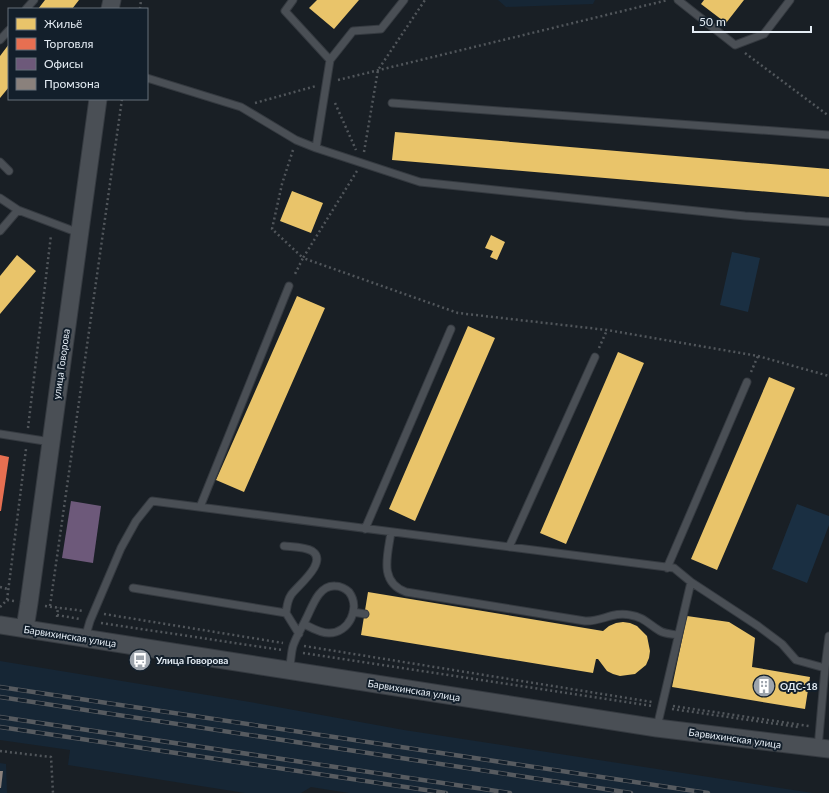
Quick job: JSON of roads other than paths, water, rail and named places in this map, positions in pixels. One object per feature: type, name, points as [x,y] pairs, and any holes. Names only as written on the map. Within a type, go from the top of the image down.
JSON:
[{"type":"street","name":"улица Говорова","points":[[25,628],[98,100]]},
{"type":"street","name":"Барвихинская улица","points":[[0,625],[656,728],[823,749]]},
{"type":"lane","points":[[27,8],[34,0]]},
{"type":"lane","points":[[293,0],[285,11],[330,60]]},
{"type":"lane","points":[[316,148],[330,60],[353,31],[381,29],[404,0]]},
{"type":"lane","points":[[678,0],[735,45],[764,34],[790,0]]},
{"type":"lane","points":[[0,40],[8,31]]},
{"type":"lane","points":[[148,78],[241,107],[296,140],[420,182],[745,216],[829,222]]},
{"type":"lane","points":[[392,103],[829,135]]},
{"type":"lane","points":[[0,162],[9,170]]},
{"type":"lane","points":[[0,198],[18,210],[80,233]]},
{"type":"lane","points":[[0,231],[18,210]]},
{"type":"lane","points":[[200,508],[289,286]]},
{"type":"lane","points":[[365,529],[451,329]]},
{"type":"lane","points":[[509,547],[595,357]]},
{"type":"lane","points":[[667,568],[748,382]]},
{"type":"lane","points":[[0,434],[51,442]]},
{"type":"lane","points":[[85,638],[90,621],[120,548],[136,521],[152,501],[674,568],[691,582],[758,626],[782,644],[796,660],[825,668]]},
{"type":"lane","points":[[391,532],[386,565],[387,572],[392,582],[402,590],[585,621],[594,621],[616,614],[628,614],[644,619],[660,631],[678,635]]},
{"type":"lane","points":[[284,546],[309,550],[314,552],[316,557],[315,566],[311,573],[291,595],[287,604],[286,613],[299,634]]},
{"type":"lane","points":[[656,728],[691,582]]},
{"type":"lane","points":[[289,670],[293,648],[299,634],[319,593],[330,586],[339,586],[349,593],[354,605],[348,625],[335,633],[322,632],[304,624]]},
{"type":"lane","points":[[133,588],[286,613]]},
{"type":"lane","points":[[353,612],[365,614]]},
{"type":"lane","points":[[823,749],[817,729],[829,636]]},
{"type":"railway","points":[[0,687],[708,793]]},
{"type":"railway","points":[[0,697],[631,793]]},
{"type":"railway","points":[[0,717],[510,793]]},
{"type":"railway","points":[[0,727],[446,793]]},
{"type":"place","name":"Улица Говорова","points":[[140,660]]},
{"type":"place","name":"ОДС-18","points":[[764,686]]}]
